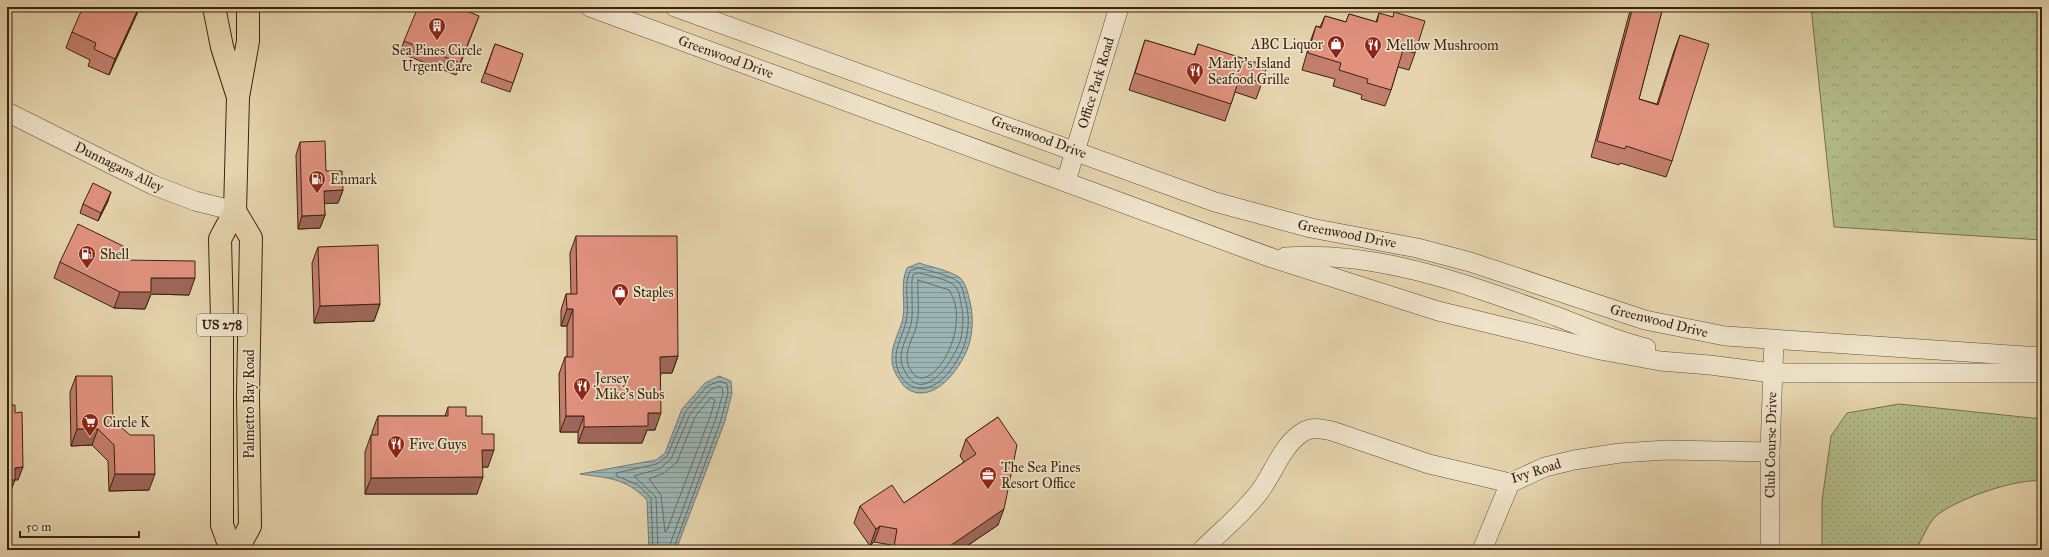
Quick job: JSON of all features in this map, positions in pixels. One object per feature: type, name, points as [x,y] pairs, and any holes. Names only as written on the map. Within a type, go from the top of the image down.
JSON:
[{"type":"highway","points":[[214,7],[222,47],[238,97]]},
{"type":"highway","name":"US 278","points":[[227,7],[229,19],[228,42],[238,97]]},
{"type":"highway","name":"US 278","points":[[238,97],[248,41],[249,7]]},
{"type":"highway","points":[[238,97],[254,50],[259,21],[265,7]]},
{"type":"highway","name":"Palmetto Bay Road","points":[[231,550],[222,525],[222,319],[220,239],[235,211],[238,97]]},
{"type":"highway","name":"Palmetto Bay Road","points":[[235,211],[251,238],[248,395],[250,526],[237,550]]},
{"type":"street","name":"Greenwood Drive","points":[[590,7],[1272,258],[1438,311],[1600,350],[1660,361],[1710,365],[1772,373],[2042,373]]},
{"type":"street","name":"Greenwood Drive","points":[[675,7],[1075,150],[1215,202],[1311,228],[1417,248],[1462,260],[1645,320],[1725,336],[2042,357]]},
{"type":"street","name":"Office Park Road","points":[[1066,181],[1119,7]]},
{"type":"street","name":"Dunnagans Alley","points":[[7,112],[153,185],[195,201],[235,211]]},
{"type":"street","name":"Greenwood Drive","points":[[1272,258],[1305,255],[1344,258],[1373,261],[1414,271],[1496,296],[1642,347],[1710,365]]},
{"type":"street","name":"Club Course Drive","points":[[1770,550],[1770,452],[1774,340]]},
{"type":"street","name":"Ivy Road","points":[[1202,550],[1241,514],[1260,491],[1283,453],[1293,440],[1308,429],[1318,428],[1332,431],[1430,464],[1510,483],[1545,467],[1574,460],[1620,453],[1667,450],[1770,452]]},
{"type":"street","points":[[1482,550],[1510,483]]},
{"type":"green space","points":[[1811,7],[2042,7],[2042,240],[1834,227]]},
{"type":"green space","points":[[1899,404],[2042,419],[2042,481],[2031,481],[2003,486],[1987,491],[1945,509],[1933,519],[1916,550],[1822,550],[1822,501],[1831,436],[1847,413]]},
{"type":"water","points":[[919,263],[950,272],[961,279],[965,285],[968,295],[972,321],[970,341],[958,366],[938,388],[930,392],[921,393],[905,387],[897,377],[892,360],[894,345],[902,322],[905,274],[907,268]]},
{"type":"water","points":[[719,376],[731,381],[732,393],[725,421],[676,550],[649,550],[647,500],[632,487],[624,483],[608,478],[580,474],[656,460],[665,453],[682,409],[705,383]]},
{"type":"building","points":[[83,7],[139,7],[115,59],[94,49],[96,43],[72,32]]},
{"type":"building","name":"Sea Pines Circle Urgent Care","points":[[418,7],[457,7],[479,16],[460,63],[404,41]]},
{"type":"building","points":[[1633,7],[1663,7],[1639,99],[1658,105],[1680,35],[1709,44],[1672,161],[1626,146],[1625,149],[1597,141]]},
{"type":"building","points":[[1394,12],[1425,21],[1415,53],[1403,50],[1391,90],[1367,83],[1368,79],[1339,70],[1341,63],[1308,53],[1316,26],[1321,28],[1325,16],[1346,22],[1349,14],[1377,22],[1379,13],[1393,17]]},
{"type":"building","points":[[1145,40],[1195,55],[1198,44],[1267,66],[1262,83],[1240,76],[1231,104],[1135,73]]},
{"type":"building","points":[[495,44],[523,54],[513,83],[485,73]]},
{"type":"building","name":"Enmark","points":[[325,141],[326,171],[342,171],[343,190],[324,191],[325,215],[302,216],[300,142]]},
{"type":"building","points":[[93,183],[111,192],[101,213],[83,204]]},
{"type":"building","points":[[78,224],[123,246],[122,260],[195,261],[195,278],[151,278],[151,292],[120,292],[60,262]]},
{"type":"building","points":[[576,236],[677,236],[678,356],[660,357],[661,413],[648,413],[648,426],[584,427],[584,416],[566,416],[565,357],[573,357],[573,309],[567,309],[566,294],[577,294]]},
{"type":"building","points":[[378,245],[380,304],[320,306],[318,247]]},
{"type":"building","points":[[76,376],[112,376],[113,420],[130,435],[154,435],[155,474],[115,474],[114,445],[98,429],[77,429]]},
{"type":"building","points":[[7,405],[15,405],[15,413],[22,412],[23,467],[15,468],[15,480],[7,480]]},
{"type":"building","points":[[448,407],[466,407],[466,416],[482,416],[482,434],[494,434],[494,450],[482,450],[483,477],[371,478],[371,435],[378,435],[378,416],[448,416]]},
{"type":"building","name":"The Sea Pines Resort Office","points":[[998,417],[1017,445],[1004,509],[944,550],[919,545],[919,550],[894,547],[897,529],[880,526],[876,529],[860,506],[892,485],[904,503],[976,454],[966,439]]},
{"type":"place","name":"Sea Pines Circle Urgent Care","points":[[437,41]]},
{"type":"place","name":"ABC Liquor","points":[[1336,59]]},
{"type":"place","name":"Mellow Mushroom","points":[[1373,60]]},
{"type":"place","name":"Marly's Island Seafood Grille","points":[[1195,86]]},
{"type":"place","name":"Enmark","points":[[317,194]]},
{"type":"place","name":"Shell","points":[[87,269]]},
{"type":"place","name":"Staples","points":[[620,307]]},
{"type":"place","name":"Jersey Mike's Subs","points":[[582,401]]},
{"type":"place","name":"Circle K","points":[[90,437]]},
{"type":"place","name":"Five Guys","points":[[396,459]]},
{"type":"place","name":"The Sea Pines Resort Office","points":[[988,490]]}]
